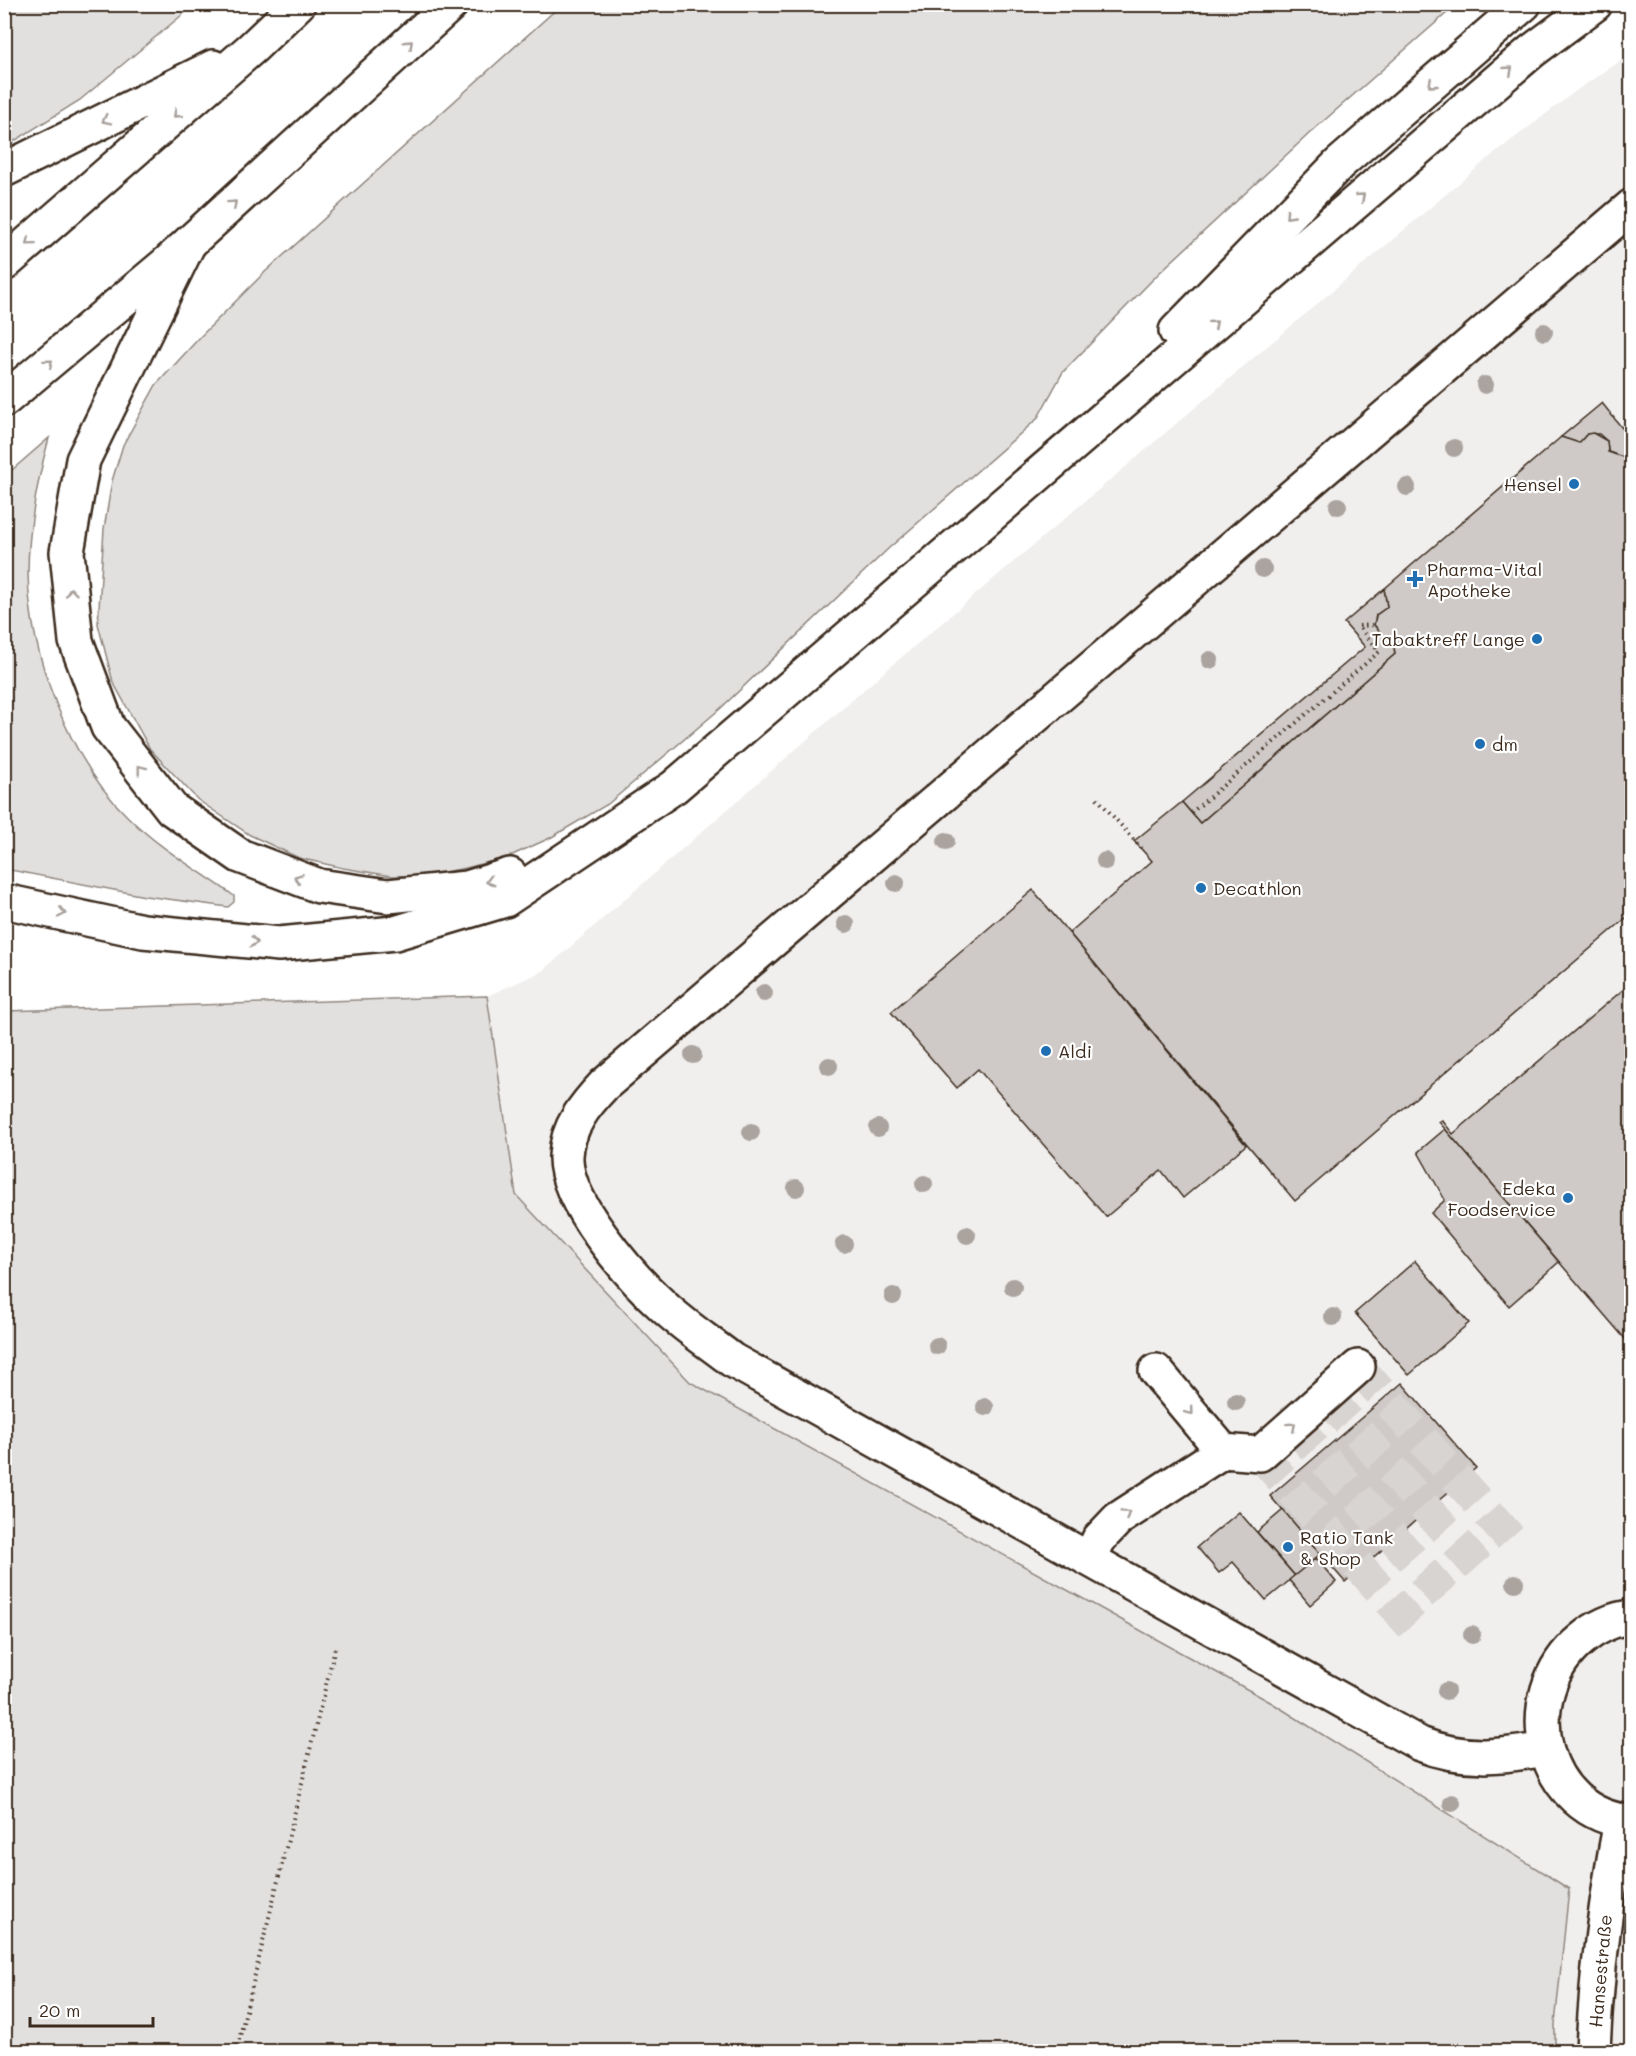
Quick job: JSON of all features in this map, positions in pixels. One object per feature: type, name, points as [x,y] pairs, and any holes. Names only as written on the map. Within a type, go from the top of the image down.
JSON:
[{"type":"main road","points":[[4,264],[252,48],[298,4]]},
{"type":"main road","points":[[4,400],[189,243],[451,4]]},
{"type":"main road","points":[[1026,486],[1339,164],[1524,4]]},
{"type":"main road","points":[[4,901],[143,931],[279,944],[395,933],[505,900],[674,787],[1532,51],[1595,4]]},
{"type":"main road","points":[[4,170],[252,48]]},
{"type":"main road","points":[[1545,1749],[1490,1757],[1464,1757],[1420,1744],[732,1360],[663,1306],[594,1228],[570,1183],[566,1156],[571,1133],[581,1110],[604,1085],[1632,206]]},
{"type":"main road","points":[[189,243],[83,460],[67,552],[76,641],[108,727],[172,809],[240,855],[319,886],[388,896],[467,888],[566,859]]},
{"type":"main road","points":[[1090,1558],[1099,1539],[1118,1519],[1223,1451],[1260,1455],[1358,1367]]},
{"type":"main road","points":[[1156,1371],[1223,1451]]},
{"type":"main road","points":[[1626,1821],[1584,1803],[1567,1788],[1554,1770],[1545,1749],[1542,1714],[1549,1681],[1567,1651],[1594,1629],[1632,1617]]},
{"type":"main road","name":"Hansestraße","points":[[1593,2052],[1597,1974],[1604,1916],[1626,1821]]},
{"type":"path","points":[[1191,813],[1379,652],[1358,626],[1374,625]]},
{"type":"path","points":[[1097,798],[1141,848]]},
{"type":"path","points":[[236,2052],[335,1648]]},
{"type":"shaded area","points":[[5,4],[194,5],[80,100],[5,147]]},
{"type":"shaded area","points":[[561,5],[1456,5],[1311,132],[1158,274],[1063,372],[1037,419],[889,548],[721,708],[608,804],[550,838],[508,857],[422,876],[392,876],[299,858],[250,835],[198,800],[150,749],[113,682],[98,624],[104,529],[112,481],[123,445],[156,385],[201,336],[265,272]]},
{"type":"shaded area","points":[[1631,54],[1631,2051],[1555,2051],[1555,2024],[1272,1703],[690,1382],[516,1195],[487,996],[543,971],[883,673],[1491,156],[1577,90]]},
{"type":"shaded area","points":[[49,438],[34,505],[28,573],[30,604],[36,637],[56,704],[88,766],[107,793],[128,817],[153,839],[234,896],[234,902],[228,907],[145,896],[5,869],[5,476]]},
{"type":"shaded area","points":[[487,996],[516,1195],[690,1382],[1272,1703],[1569,1889],[1555,2024],[1555,2051],[5,2051],[5,1011]]},
{"type":"building","points":[[1602,403],[1622,428],[1632,420],[1632,453],[1625,458],[1608,452],[1607,441],[1599,434],[1587,434],[1579,443],[1561,437]]},
{"type":"building","points":[[1593,433],[1607,441],[1608,452],[1625,458],[1632,453],[1632,913],[1295,1201],[1069,933],[1152,861],[1134,841],[1182,802],[1200,823],[1395,654],[1392,637],[1384,637],[1374,625],[1376,615],[1387,607],[1384,589],[1561,437],[1579,443],[1587,434]]},
{"type":"building","points":[[1384,589],[1387,607],[1376,615],[1374,625],[1384,637],[1392,637],[1395,654],[1200,823],[1182,802],[1365,647],[1344,623]]},
{"type":"building","name":"Aldi","points":[[1033,890],[1246,1145],[1183,1198],[1161,1170],[1106,1217],[978,1069],[957,1088],[891,1012]]},
{"type":"building","name":"Edeka Foodservice","points":[[1632,982],[1632,1347],[1439,1122],[1442,1120],[1453,1134]]},
{"type":"building","points":[[1445,1129],[1559,1262],[1509,1306],[1431,1213],[1445,1200],[1418,1152]]},
{"type":"building","points":[[1415,1261],[1469,1323],[1409,1375],[1355,1313]]},
{"type":"building","points":[[1402,1383],[1476,1468],[1345,1582],[1270,1496]]},
{"type":"building","points":[[1283,1510],[1320,1554],[1295,1576],[1257,1532]]},
{"type":"building","points":[[1239,1512],[1295,1576],[1266,1600],[1233,1562],[1219,1573],[1197,1547]]},
{"type":"building","points":[[1316,1558],[1336,1582],[1310,1605],[1289,1580]]},
{"type":"tunnel","points":[[1358,1367],[1510,1538]]},
{"type":"tunnel","points":[[1326,1396],[1478,1567]]},
{"type":"tunnel","points":[[1293,1424],[1445,1596]]},
{"type":"tunnel","points":[[1260,1454],[1412,1626]]},
{"type":"place","name":"Hensel","points":[[1574,484]]},
{"type":"place","name":"Pharma-Vital Apotheke","points":[[1415,579]]},
{"type":"place","name":"Tabaktreff Lange","points":[[1537,639]]},
{"type":"place","name":"dm","points":[[1480,744]]},
{"type":"place","name":"Decathlon","points":[[1201,888]]},
{"type":"place","name":"Aldi","points":[[1046,1051]]},
{"type":"place","name":"Edeka Foodservice","points":[[1568,1198]]},
{"type":"place","name":"Ratio Tank & Shop","points":[[1288,1547]]}]
